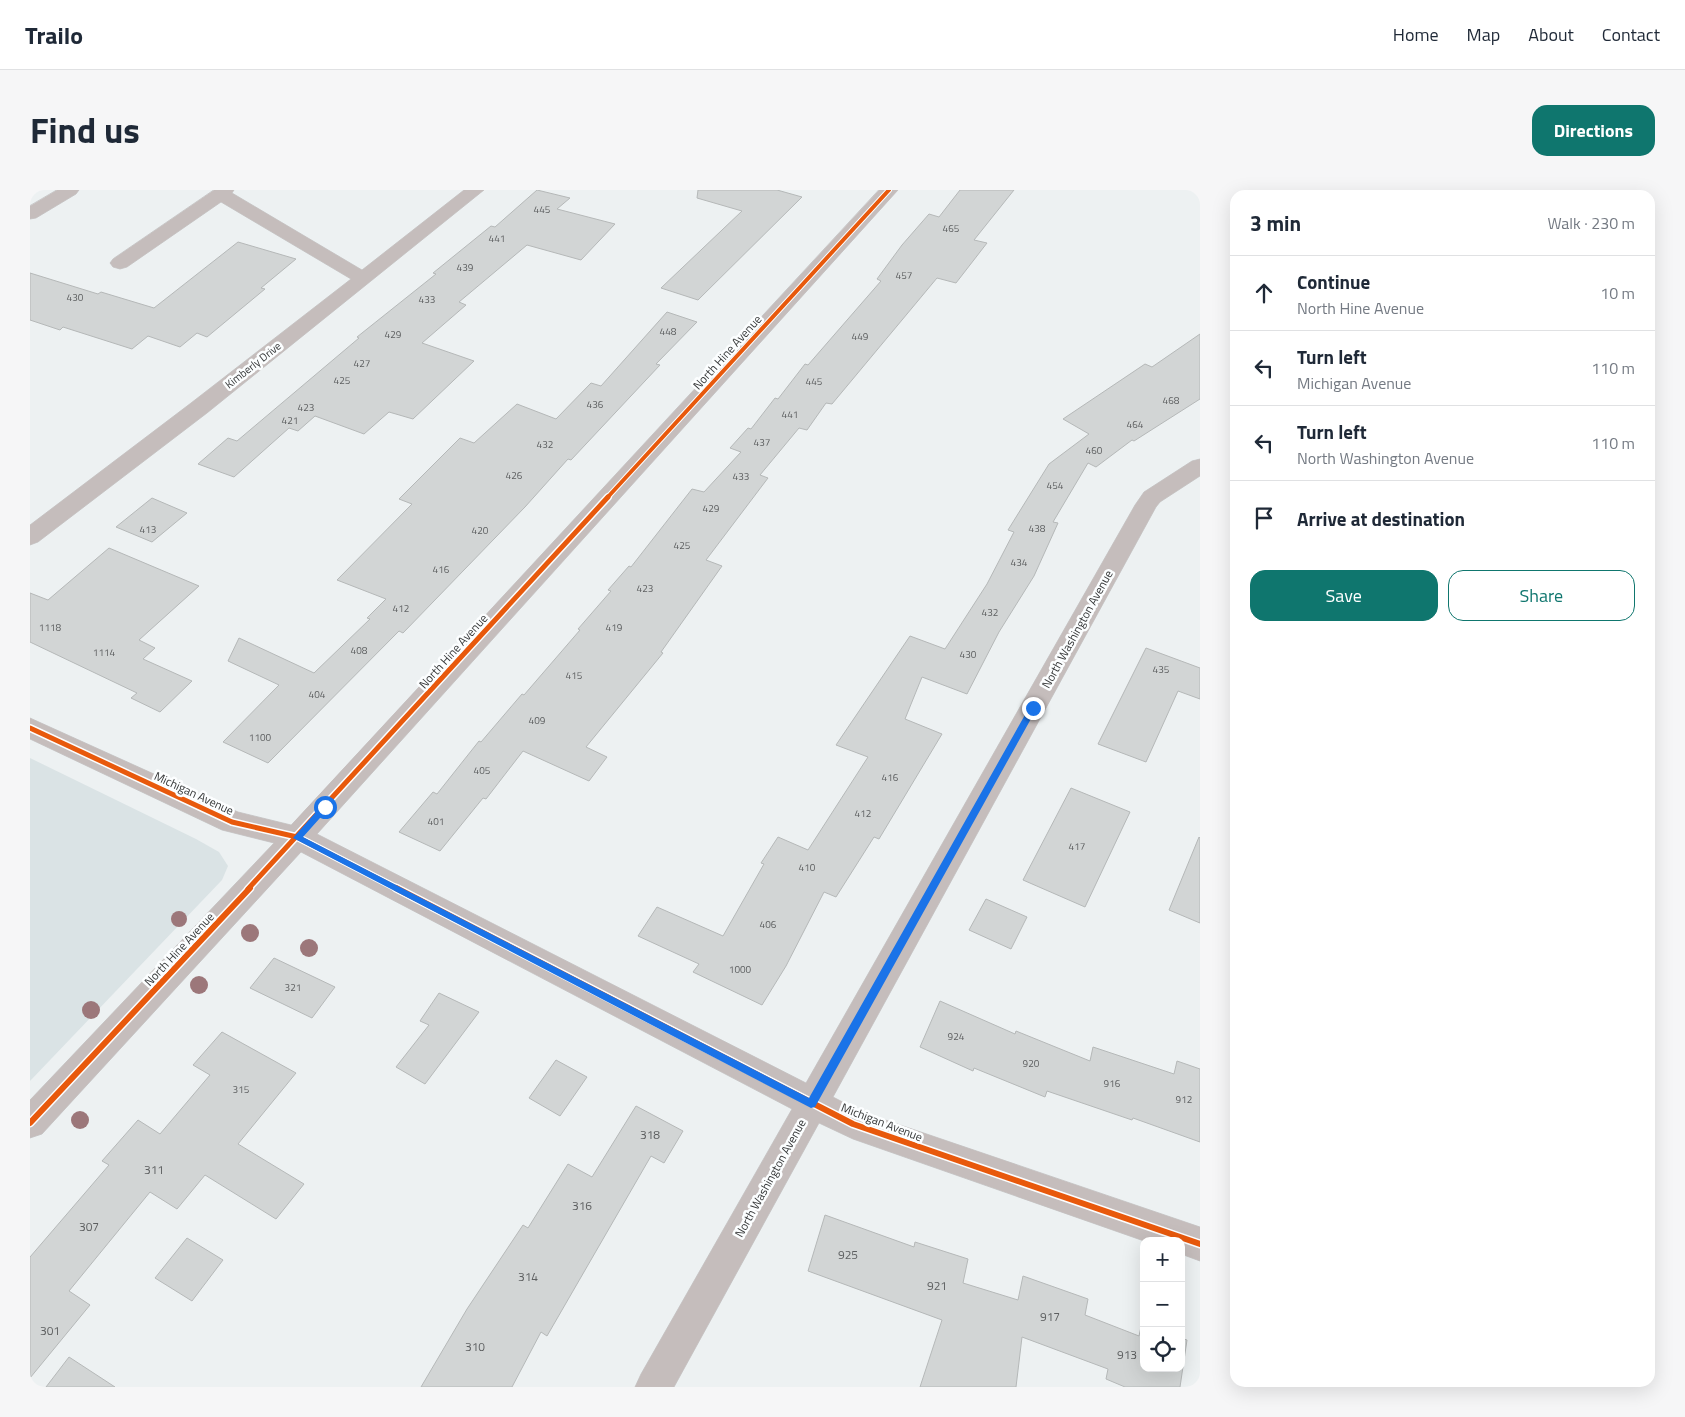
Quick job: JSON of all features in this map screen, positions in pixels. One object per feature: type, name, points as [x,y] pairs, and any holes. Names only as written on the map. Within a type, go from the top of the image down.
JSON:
[{"type":"street","points":[[30,214],[70,190]]},
{"type":"street","name":"Kimberly Drive","points":[[30,537],[199,408],[475,190]]},
{"type":"street","name":"North Hine Avenue","points":[[30,1123],[297,838],[888,190]]},
{"type":"street","points":[[120,263],[222,192],[363,278]]},
{"type":"street","name":"North Washington Avenue","points":[[654,1387],[1146,505],[1152,497],[1200,466]]},
{"type":"street","name":"Michigan Avenue","points":[[30,728],[232,822],[297,838],[853,1124],[1200,1244]]},
{"type":"shaded area","points":[[30,758],[196,839],[219,852],[228,866],[222,880],[30,1081]]},
{"type":"building","points":[[537,190],[570,198],[557,209],[615,224],[581,260],[527,245],[459,302],[466,305],[422,343],[474,361],[413,419],[389,412],[364,434],[315,416],[298,431],[289,428],[234,477],[198,464],[228,438],[237,441],[359,338],[357,337],[436,274],[433,273],[491,226],[495,227]]},
{"type":"building","points":[[698,190],[777,190],[802,197],[698,300],[661,288],[742,211],[697,198]]},
{"type":"building","points":[[960,190],[1014,190],[974,240],[987,243],[956,283],[937,278],[832,404],[826,403],[807,430],[799,428],[760,475],[768,478],[706,560],[722,566],[661,652],[663,653],[586,747],[607,757],[589,781],[523,751],[486,799],[483,798],[440,851],[399,832],[433,792],[437,794],[479,741],[481,742],[522,694],[524,695],[580,630],[578,629],[611,591],[608,590],[629,566],[631,567],[692,489],[704,492],[741,452],[730,448],[748,428],[751,429],[775,398],[778,399],[805,364],[808,365],[881,281],[877,279],[902,245],[929,214],[939,217]]},
{"type":"building","points":[[238,242],[296,259],[261,288],[265,289],[207,337],[197,333],[180,347],[148,336],[132,349],[63,327],[60,330],[30,320],[30,273],[98,294],[101,292],[154,308]]},
{"type":"building","points":[[667,312],[697,322],[656,364],[660,365],[571,460],[568,459],[525,507],[403,633],[399,631],[268,763],[223,742],[279,685],[228,661],[239,638],[314,673],[370,619],[367,618],[386,599],[337,580],[412,504],[399,499],[460,438],[474,443],[517,404],[556,419],[591,383],[601,386]]},
{"type":"building","points":[[1200,334],[1200,399],[1134,441],[1132,440],[1096,467],[1088,463],[1053,522],[1058,523],[1034,576],[999,632],[967,694],[922,677],[905,719],[942,734],[879,839],[874,837],[836,897],[824,892],[786,966],[762,1005],[693,972],[699,964],[638,936],[657,907],[723,936],[764,864],[761,863],[778,837],[808,850],[868,757],[836,745],[910,636],[945,649],[987,584],[1014,532],[1008,530],[1049,464],[1089,434],[1063,419],[1145,364],[1152,367]]},
{"type":"building","points":[[152,498],[187,513],[152,542],[116,527]]},
{"type":"building","points":[[109,548],[199,586],[139,640],[155,648],[143,659],[192,681],[160,712],[131,698],[137,693],[30,642],[30,593],[48,600]]},
{"type":"building","points":[[1146,648],[1200,668],[1200,699],[1178,691],[1146,762],[1098,744]]},
{"type":"building","points":[[1071,788],[1130,812],[1085,907],[1023,880]]},
{"type":"building","points":[[1200,838],[1200,923],[1169,910]]},
{"type":"building","points":[[986,899],[1027,917],[1011,949],[969,930]]},
{"type":"building","points":[[274,958],[335,987],[312,1018],[250,988]]},
{"type":"building","points":[[439,993],[479,1012],[425,1084],[396,1067],[429,1025],[420,1021]]},
{"type":"building","points":[[940,1001],[1015,1034],[1016,1031],[1090,1061],[1093,1047],[1174,1074],[1177,1061],[1200,1069],[1200,1142],[1133,1118],[1132,1120],[1047,1091],[1045,1097],[974,1068],[973,1071],[920,1047]]},
{"type":"building","points":[[222,1032],[296,1073],[238,1144],[304,1184],[276,1219],[205,1175],[177,1209],[150,1192],[69,1291],[90,1305],[30,1378],[30,1257],[109,1165],[102,1161],[138,1120],[160,1134],[210,1075],[193,1065]]},
{"type":"building","points":[[556,1060],[587,1077],[560,1116],[529,1098]]},
{"type":"building","points":[[636,1106],[683,1131],[664,1163],[651,1156],[547,1336],[541,1332],[512,1387],[421,1387],[467,1309],[523,1225],[528,1228],[568,1164],[592,1177]]},
{"type":"building","points":[[825,1215],[914,1247],[915,1242],[968,1259],[963,1283],[1018,1300],[1023,1276],[1088,1299],[1085,1315],[1139,1336],[1140,1331],[1140,1372],[1182,1372],[1180,1387],[1125,1387],[1106,1379],[1108,1369],[1022,1337],[1016,1387],[920,1387],[942,1320],[808,1271]]},
{"type":"building","points":[[187,1238],[223,1260],[192,1301],[155,1278]]},
{"type":"building","points":[[69,1357],[115,1387],[46,1387]]},
{"type":"cycle path","points":[[30,1123],[297,837],[889,190]]},
{"type":"cycle path","points":[[30,728],[232,822],[297,837],[853,1124],[1200,1244]]},
{"type":"route","points":[[325,807],[297,838],[811,1104],[1033,708]]}]
